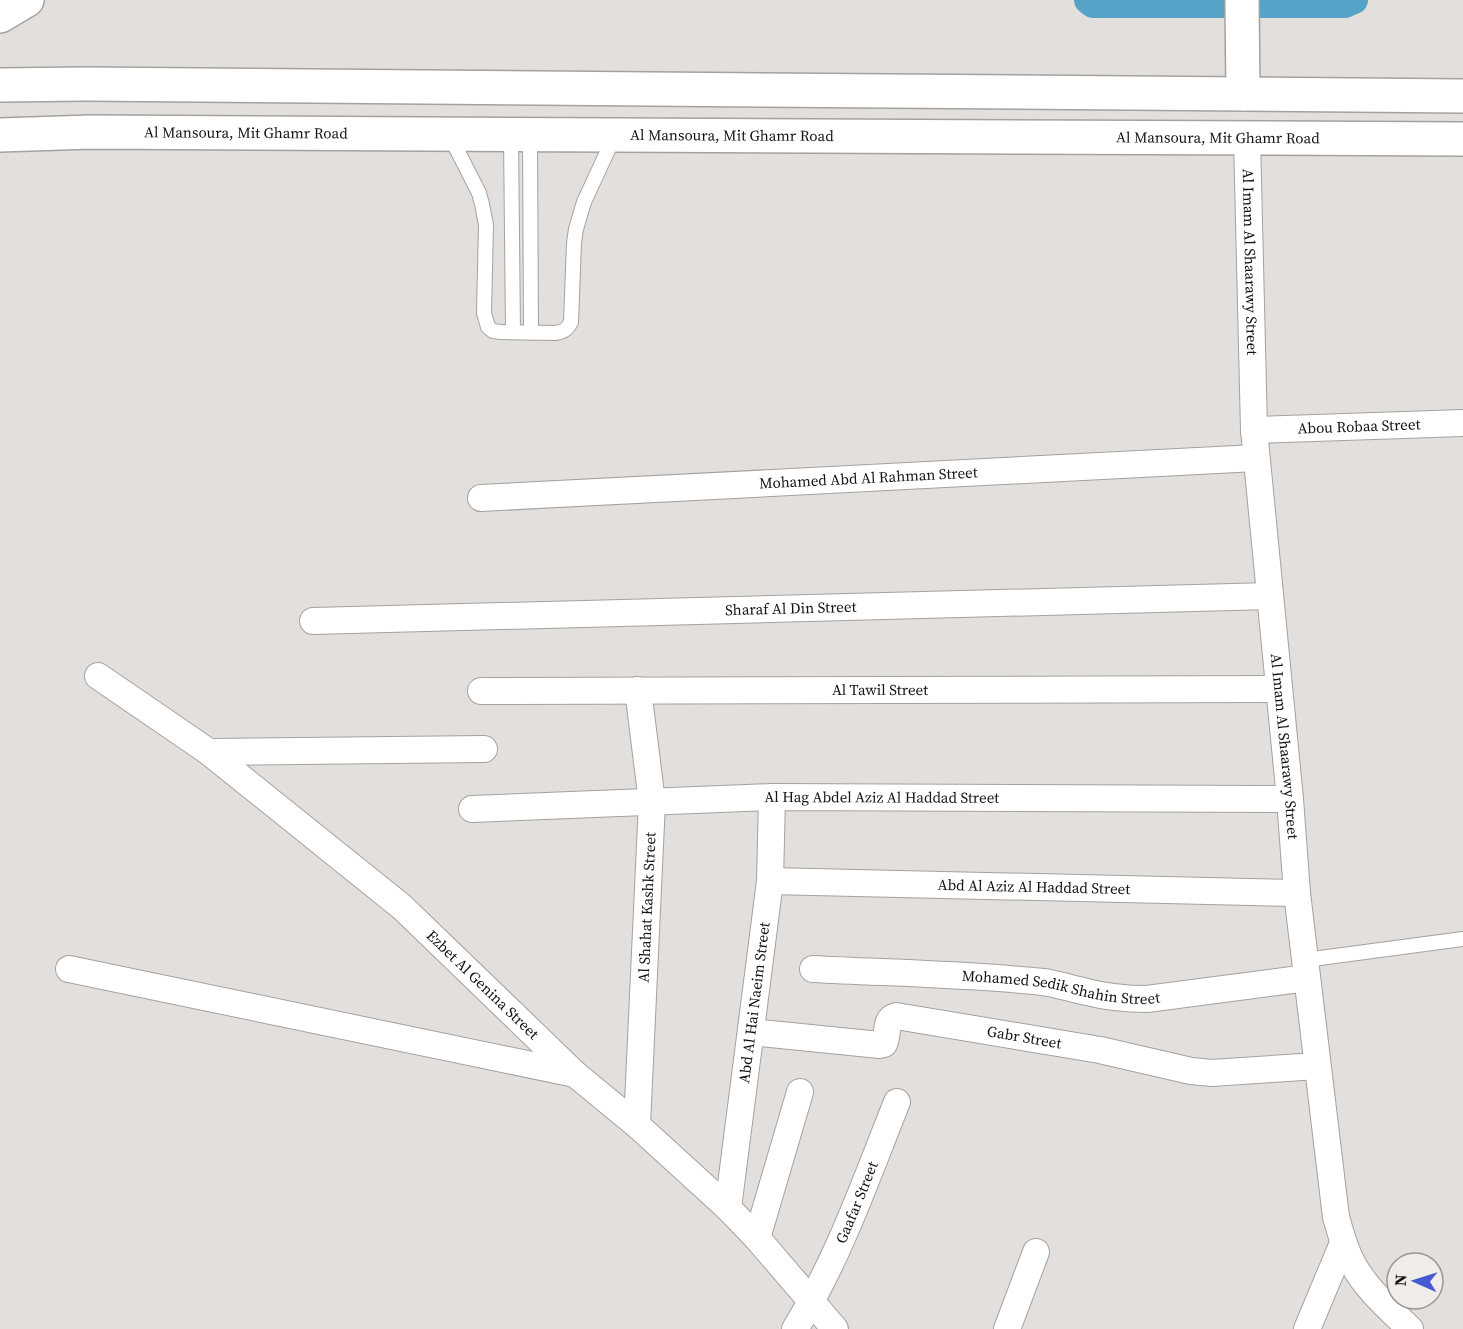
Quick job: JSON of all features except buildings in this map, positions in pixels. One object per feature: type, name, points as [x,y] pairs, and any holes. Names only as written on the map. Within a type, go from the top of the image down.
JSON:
[{"type":"highway","points":[[0,16],[27,0]]},
{"type":"highway","points":[[1242,0],[1243,94]]},
{"type":"highway","points":[[0,85],[1463,96]]},
{"type":"highway","name":"Al Mansoura, Mit Ghamr Road","points":[[0,135],[91,132],[1463,139]]},
{"type":"street","name":"Al Imam Al Shaarawy Street","points":[[1247,138],[1256,458],[1306,969],[1336,1217],[1343,1243],[1364,1282],[1410,1329]]},
{"type":"street","name":"Abou Robaa Street","points":[[1254,430],[1463,423]]},
{"type":"street","name":"Mohamed Abd Al Rahman Street","points":[[481,498],[1256,458]]},
{"type":"street","name":"Sharaf Al Din Street","points":[[313,621],[1270,597]]},
{"type":"street","name":"Ezbet Al Genina Street","points":[[98,675],[209,752],[402,907],[575,1074],[637,1125],[728,1208],[757,1238],[835,1329]]},
{"type":"street","name":"Al Tawil Street","points":[[481,691],[1279,689]]},
{"type":"street","name":"Al Shahat Kashk Street","points":[[637,1125],[651,802],[638,690]]},
{"type":"street","points":[[209,752],[484,750]]},
{"type":"street","name":"Al Hag Abdel Aziz Al Haddad Street","points":[[472,809],[772,797],[1290,800]]},
{"type":"street","name":"Abd Al Hai Naeim Street","points":[[728,1208],[770,880],[772,797]]},
{"type":"street","name":"Abd Al Aziz Al Haddad Street","points":[[770,880],[1298,893]]},
{"type":"street","points":[[69,969],[575,1074]]},
{"type":"street","name":"Mohamed Sedik Shahin Street","points":[[813,969],[1046,982],[1089,993],[1147,999],[1306,969]]},
{"type":"street","name":"Gabr Street","points":[[751,1032],[880,1045],[886,1040],[889,1019],[896,1016],[1100,1050],[1191,1071],[1212,1073],[1317,1066]]},
{"type":"street","points":[[757,1238],[800,1092]]},
{"type":"street","name":"Gaafar Street","points":[[795,1329],[812,1302],[844,1236],[897,1102]]},
{"type":"street","points":[[1307,1329],[1343,1243]]},
{"type":"street","points":[[1007,1329],[1036,1252]]},
{"type":"lane","points":[[449,134],[479,193],[482,204],[486,225],[484,313],[488,327],[493,331],[531,333],[562,332],[571,322],[576,229],[584,202],[615,135]]},
{"type":"lane","points":[[513,332],[521,135]]},
{"type":"lane","points":[[521,135],[531,333]]},
{"type":"lane","points":[[1306,969],[1463,939]]},
{"type":"waterway","points":[[1088,0],[1093,4],[1345,4],[1354,0]]}]
